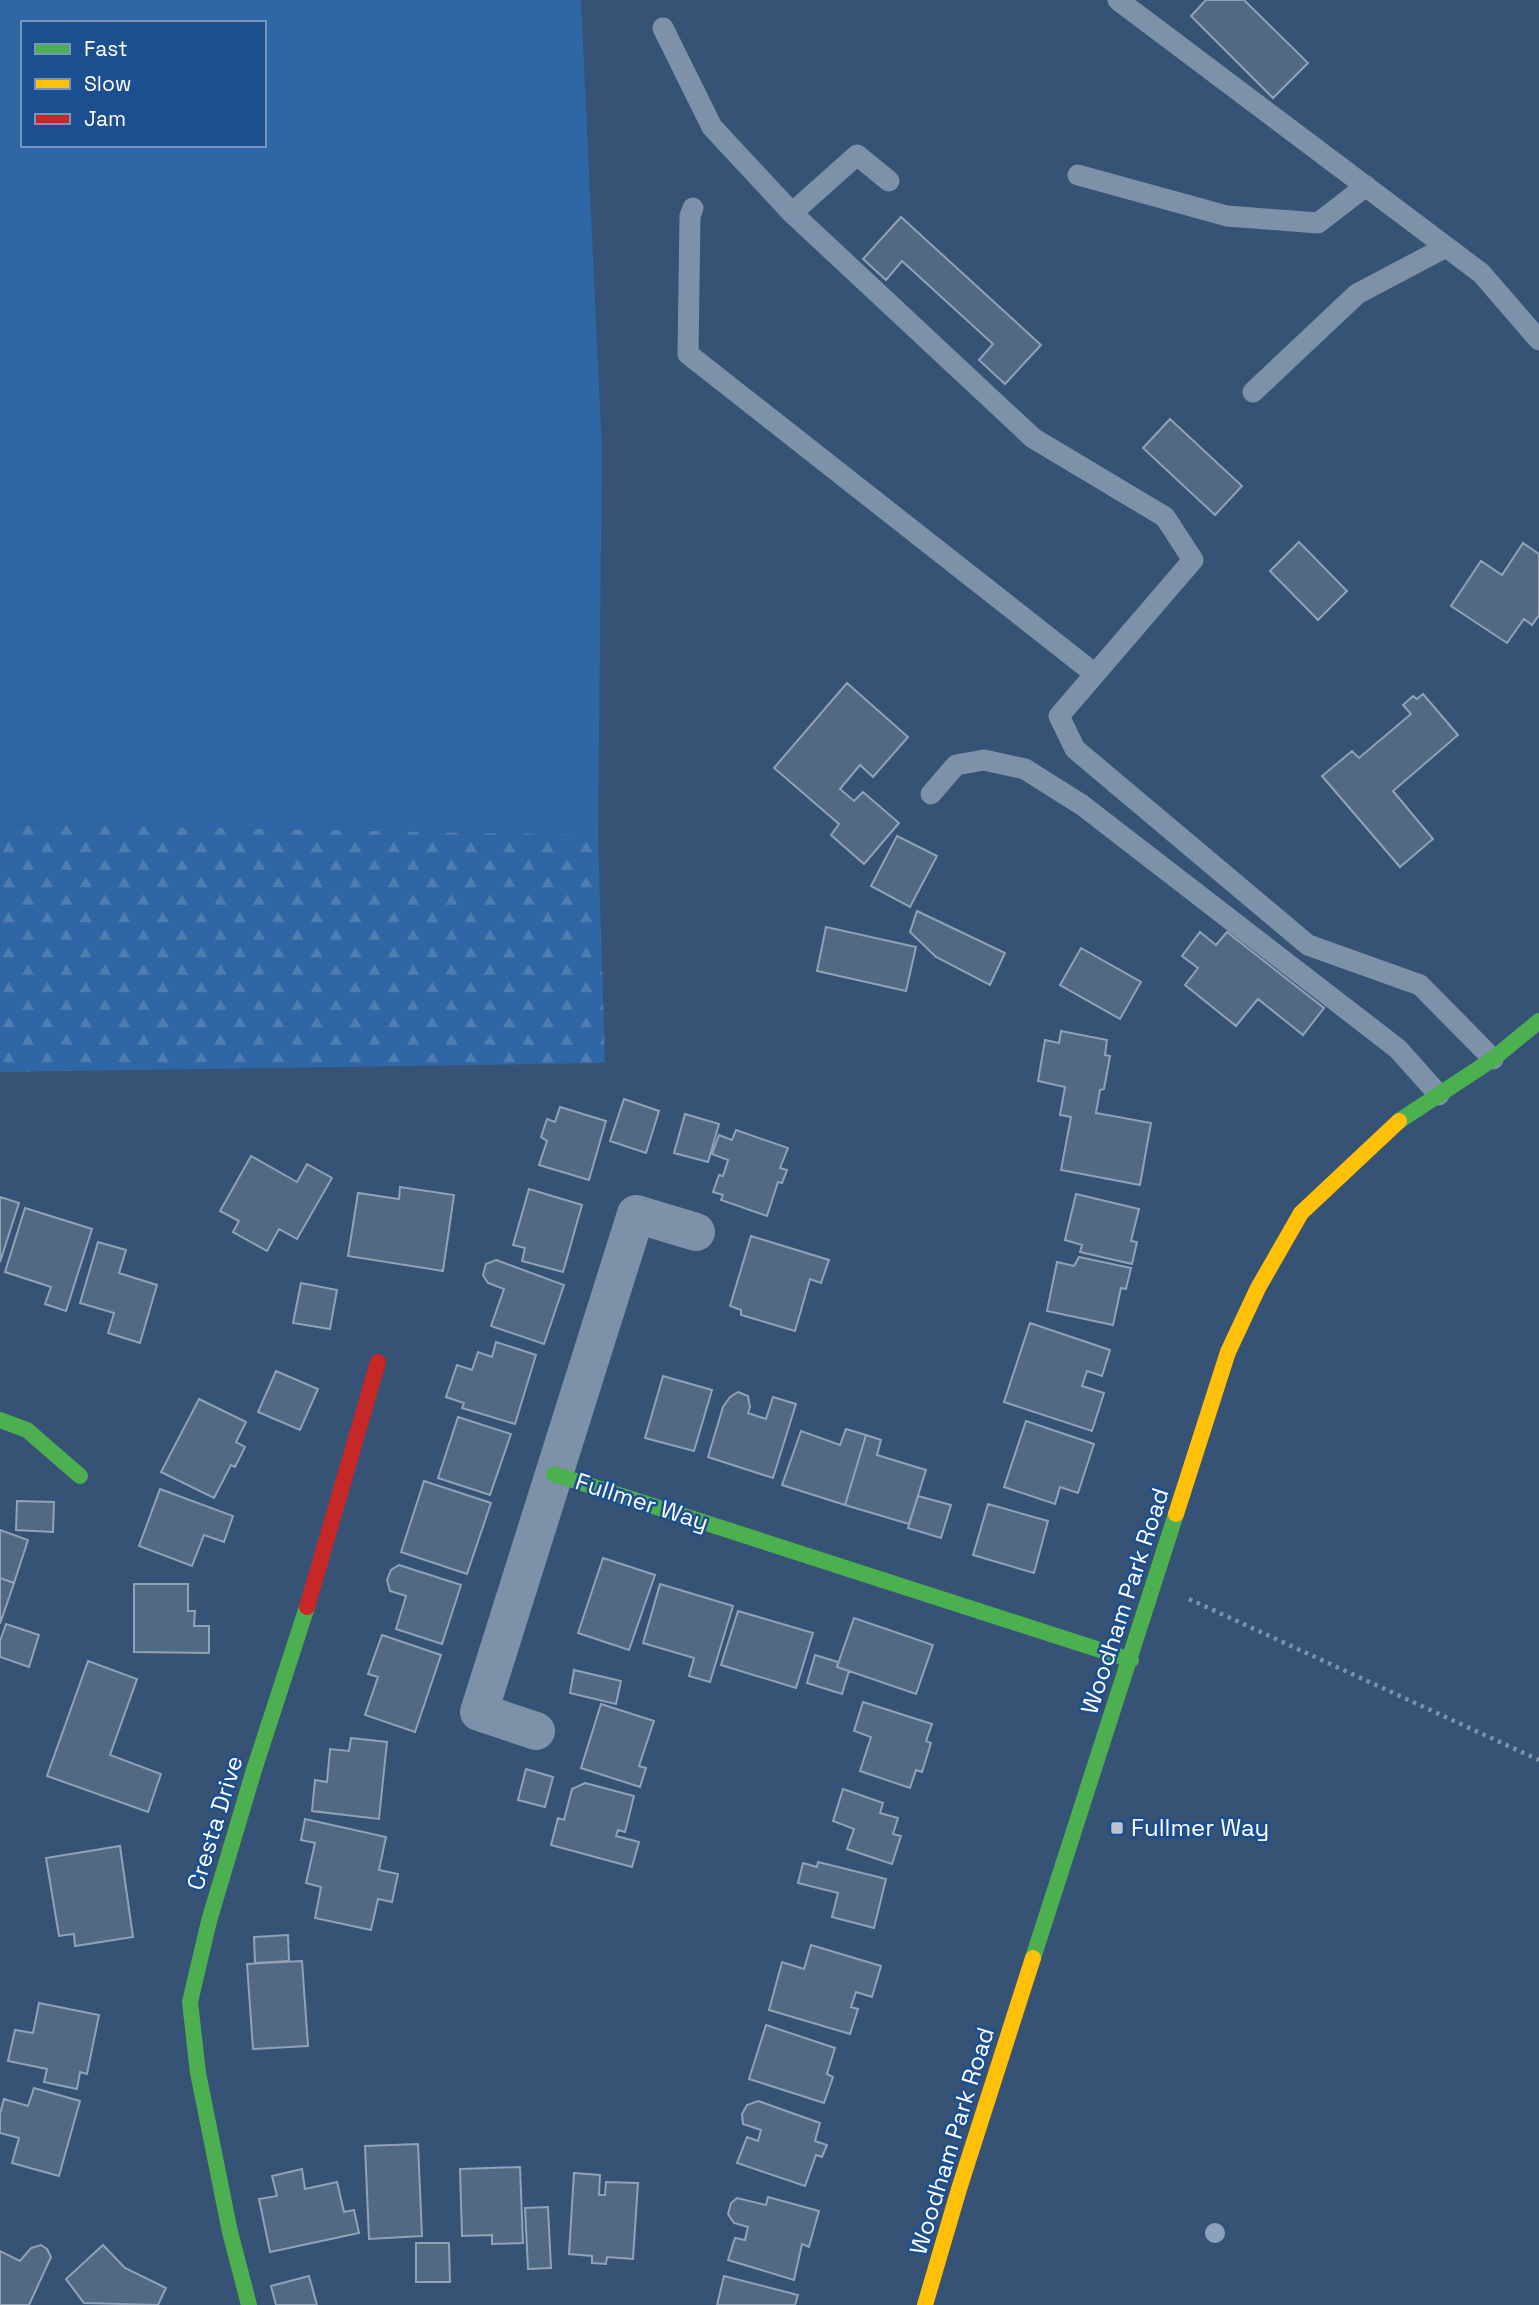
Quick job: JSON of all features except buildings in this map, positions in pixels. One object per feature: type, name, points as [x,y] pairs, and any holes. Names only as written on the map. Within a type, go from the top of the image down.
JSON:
[{"type":"street","name":"Woodham Park Road","points":[[925,2305],[959,2189],[1228,1352],[1258,1288],[1301,1213],[1402,1118],[1493,1059],[1539,1021]]},
{"type":"street","name":"Fullmer Way","points":[[536,1731],[479,1712],[636,1214],[696,1232]]},
{"type":"street","name":"Cresta Drive","points":[[249,2305],[230,2232],[198,2073],[190,2002],[224,1871],[303,1619],[378,1362]]},
{"type":"street","points":[[0,1420],[27,1430],[80,1476]]},
{"type":"street","name":"Fullmer Way","points":[[554,1474],[1131,1660]]},
{"type":"lane","points":[[1118,0],[1481,273],[1539,340]]},
{"type":"lane","points":[[663,28],[712,127],[792,214],[1033,439],[1165,517],[1193,560],[1059,716],[1075,749],[1308,946],[1420,985],[1493,1059]]},
{"type":"lane","points":[[792,214],[857,155],[889,181]]},
{"type":"lane","points":[[1078,175],[1227,216],[1318,223],[1366,186]]},
{"type":"lane","points":[[693,208],[690,216],[688,354],[1095,674]]},
{"type":"lane","points":[[1253,391],[1357,295],[1446,247]]},
{"type":"lane","points":[[931,794],[956,765],[984,760],[1025,769],[1082,805],[1398,1049],[1438,1095]]},
{"type":"path","points":[[1154,1582],[1539,1760]]},
{"type":"green space","points":[[0,0],[581,0],[602,450],[598,835],[0,824]]},
{"type":"green space","points":[[0,824],[598,835],[605,1063],[0,1072]]},
{"type":"traffic: fast","points":[[1399,1121],[1493,1059],[1539,1021]]},
{"type":"traffic: fast","points":[[0,1420],[27,1430],[80,1476]]},
{"type":"traffic: fast","points":[[554,1474],[1131,1660]]},
{"type":"traffic: fast","points":[[1033,1958],[1176,1514]]},
{"type":"traffic: fast","points":[[249,2305],[230,2232],[198,2073],[190,2002],[209,1921],[307,1607]]},
{"type":"traffic: slow","points":[[1176,1514],[1228,1352],[1258,1288],[1301,1213],[1399,1121]]},
{"type":"traffic: slow","points":[[925,2305],[1033,1958]]},
{"type":"traffic: jam","points":[[307,1607],[378,1362]]},
{"type":"place","name":"Fullmer Way","points":[[1117,1828]]}]
